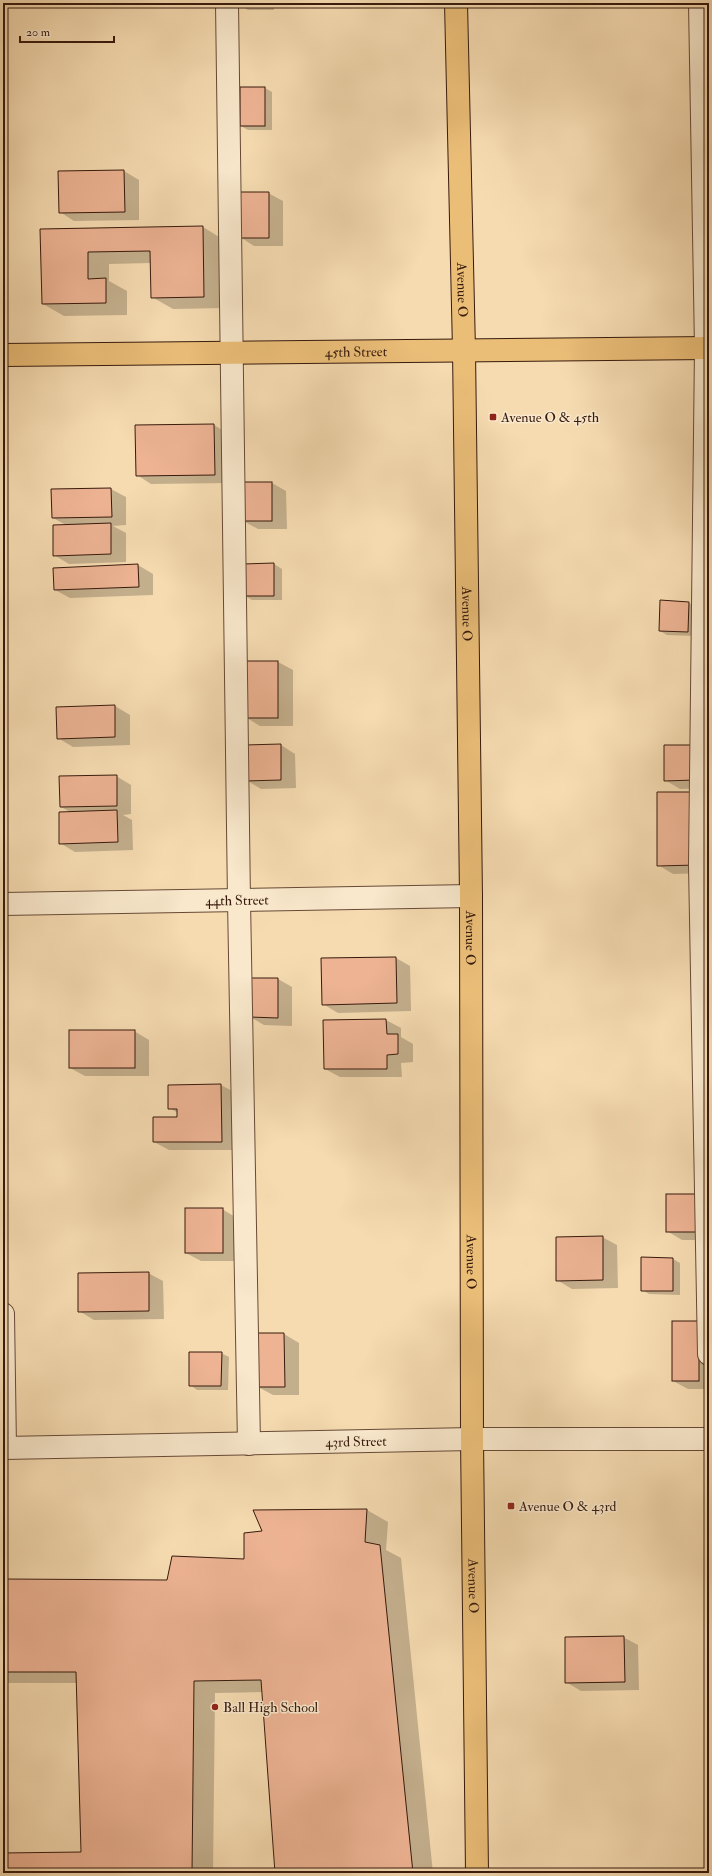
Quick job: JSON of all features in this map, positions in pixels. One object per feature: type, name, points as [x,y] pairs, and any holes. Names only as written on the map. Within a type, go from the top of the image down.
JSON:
[{"type":"main road","name":"Avenue O","points":[[456,3],[464,350],[471,896],[472,1439],[477,1873]]},
{"type":"main road","name":"45th Street","points":[[3,355],[708,348]]},
{"type":"street","points":[[227,3],[239,901],[249,1444]]},
{"type":"street","points":[[700,3],[708,348],[700,865],[709,1354]]},
{"type":"street","name":"44th Street","points":[[3,904],[471,896]]},
{"type":"street","points":[[3,1314],[4,1448]]},
{"type":"street","name":"43rd Street","points":[[4,1448],[472,1439],[709,1439]]},
{"type":"building","points":[[240,3],[266,3],[266,7],[240,7]]},
{"type":"building","points":[[240,87],[265,87],[265,126],[240,126]]},
{"type":"building","points":[[124,170],[125,212],[59,213],[58,171]]},
{"type":"building","points":[[238,192],[269,192],[269,238],[239,238]]},
{"type":"building","points":[[203,226],[204,297],[151,298],[150,251],[88,252],[88,279],[106,278],[106,303],[42,304],[40,229]]},
{"type":"building","points":[[214,424],[215,475],[136,476],[135,425]]},
{"type":"building","points":[[242,482],[272,482],[272,521],[242,521]]},
{"type":"building","points":[[111,488],[112,517],[52,518],[51,489]]},
{"type":"building","points":[[111,523],[111,554],[53,556],[53,525]]},
{"type":"building","points":[[274,563],[274,596],[244,596],[243,564]]},
{"type":"building","points":[[138,564],[139,587],[54,590],[53,568]]},
{"type":"building","points":[[660,600],[689,602],[688,632],[659,631]]},
{"type":"building","points":[[244,661],[278,661],[278,718],[244,718]]},
{"type":"building","points":[[115,705],[115,737],[57,739],[56,707]]},
{"type":"building","points":[[281,744],[281,780],[245,781],[245,745]]},
{"type":"building","points":[[664,745],[695,745],[695,780],[664,781]]},
{"type":"building","points":[[117,775],[117,806],[60,807],[59,776]]},
{"type":"building","points":[[657,792],[697,792],[697,865],[657,866]]},
{"type":"building","points":[[117,810],[118,842],[59,844],[59,812]]},
{"type":"building","points":[[396,957],[397,1003],[322,1005],[321,958]]},
{"type":"building","points":[[249,978],[278,978],[278,1018],[249,1017]]},
{"type":"building","points":[[386,1019],[387,1034],[398,1034],[398,1054],[387,1055],[387,1069],[324,1069],[323,1020]]},
{"type":"building","points":[[69,1030],[135,1030],[135,1068],[69,1068]]},
{"type":"building","points":[[221,1084],[222,1142],[153,1142],[153,1117],[177,1117],[177,1109],[168,1109],[168,1085]]},
{"type":"building","points":[[666,1194],[696,1194],[696,1232],[666,1232]]},
{"type":"building","points":[[185,1208],[223,1208],[223,1253],[185,1253]]},
{"type":"building","points":[[603,1236],[603,1280],[556,1281],[556,1237]]},
{"type":"building","points":[[641,1257],[673,1258],[673,1291],[641,1291]]},
{"type":"building","points":[[149,1272],[149,1311],[78,1312],[78,1273]]},
{"type":"building","points":[[672,1321],[699,1321],[699,1381],[672,1381]]},
{"type":"building","points":[[257,1333],[284,1333],[285,1387],[257,1387]]},
{"type":"building","points":[[189,1352],[222,1352],[221,1386],[189,1386]]},
{"type":"building","name":"Ball High School","points":[[367,1509],[365,1542],[380,1545],[413,1873],[275,1873],[261,1680],[194,1681],[192,1873],[3,1873],[3,1853],[81,1852],[76,1672],[3,1672],[3,1579],[167,1580],[172,1556],[244,1559],[244,1533],[262,1531],[253,1510]]},
{"type":"building","points":[[624,1636],[625,1682],[565,1683],[565,1637]]},
{"type":"place","name":"Avenue O & 45th","points":[[493,417]]},
{"type":"place","name":"Avenue O & 43rd","points":[[511,1506]]},
{"type":"place","name":"Ball High School","points":[[215,1707]]}]
